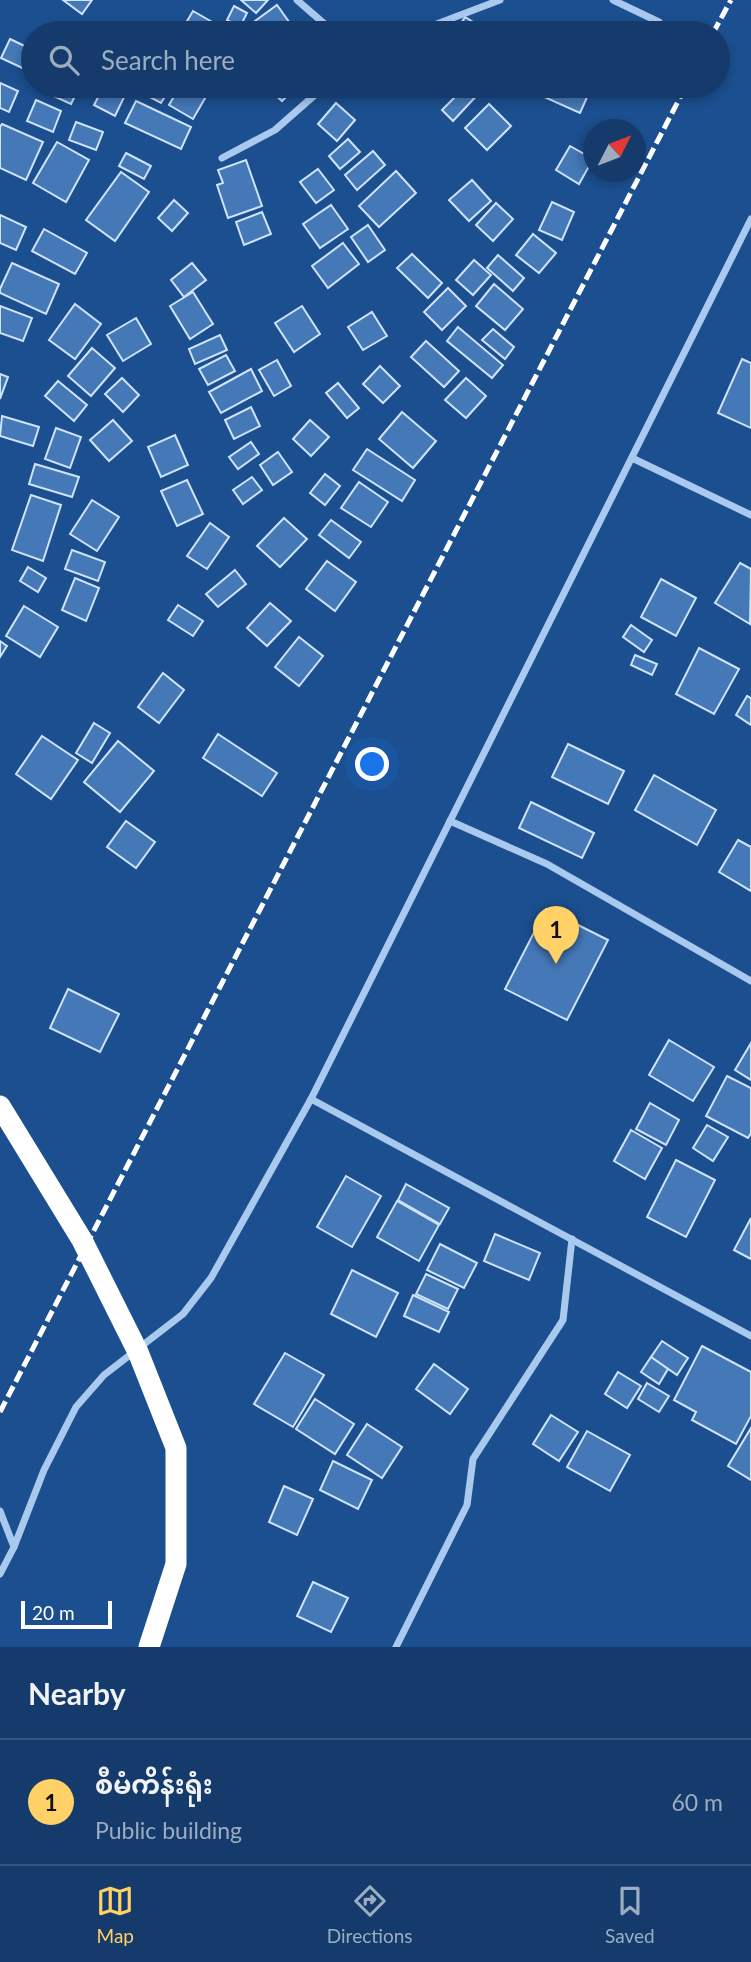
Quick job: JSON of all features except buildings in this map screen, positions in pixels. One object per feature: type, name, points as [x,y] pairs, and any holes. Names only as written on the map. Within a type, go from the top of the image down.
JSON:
[{"type":"highway","points":[[0,1105],[82,1240],[138,1352],[176,1448],[176,1564],[149,1647]]},
{"type":"street","points":[[297,0],[321,21]]},
{"type":"street","points":[[445,21],[500,0]]},
{"type":"street","points":[[613,0],[657,21]]},
{"type":"street","points":[[222,158],[275,131],[312,98]]},
{"type":"street","points":[[0,1574],[14,1547],[44,1470],[76,1407],[104,1375],[183,1314],[211,1278],[311,1099],[751,219]]},
{"type":"street","points":[[632,458],[751,515]]},
{"type":"street","points":[[450,821],[547,864],[751,981]]},
{"type":"street","points":[[311,1099],[751,1336]]},
{"type":"street","points":[[396,1647],[467,1505],[473,1459],[563,1320],[572,1239]]},
{"type":"street","points":[[0,1511],[14,1547]]},
{"type":"railway","points":[[720,21],[731,0]]},
{"type":"railway","points":[[0,1412],[680,98]]},
{"type":"place","name":"စီမံကိန်းရုံး‌","points":[[556,964]]}]
